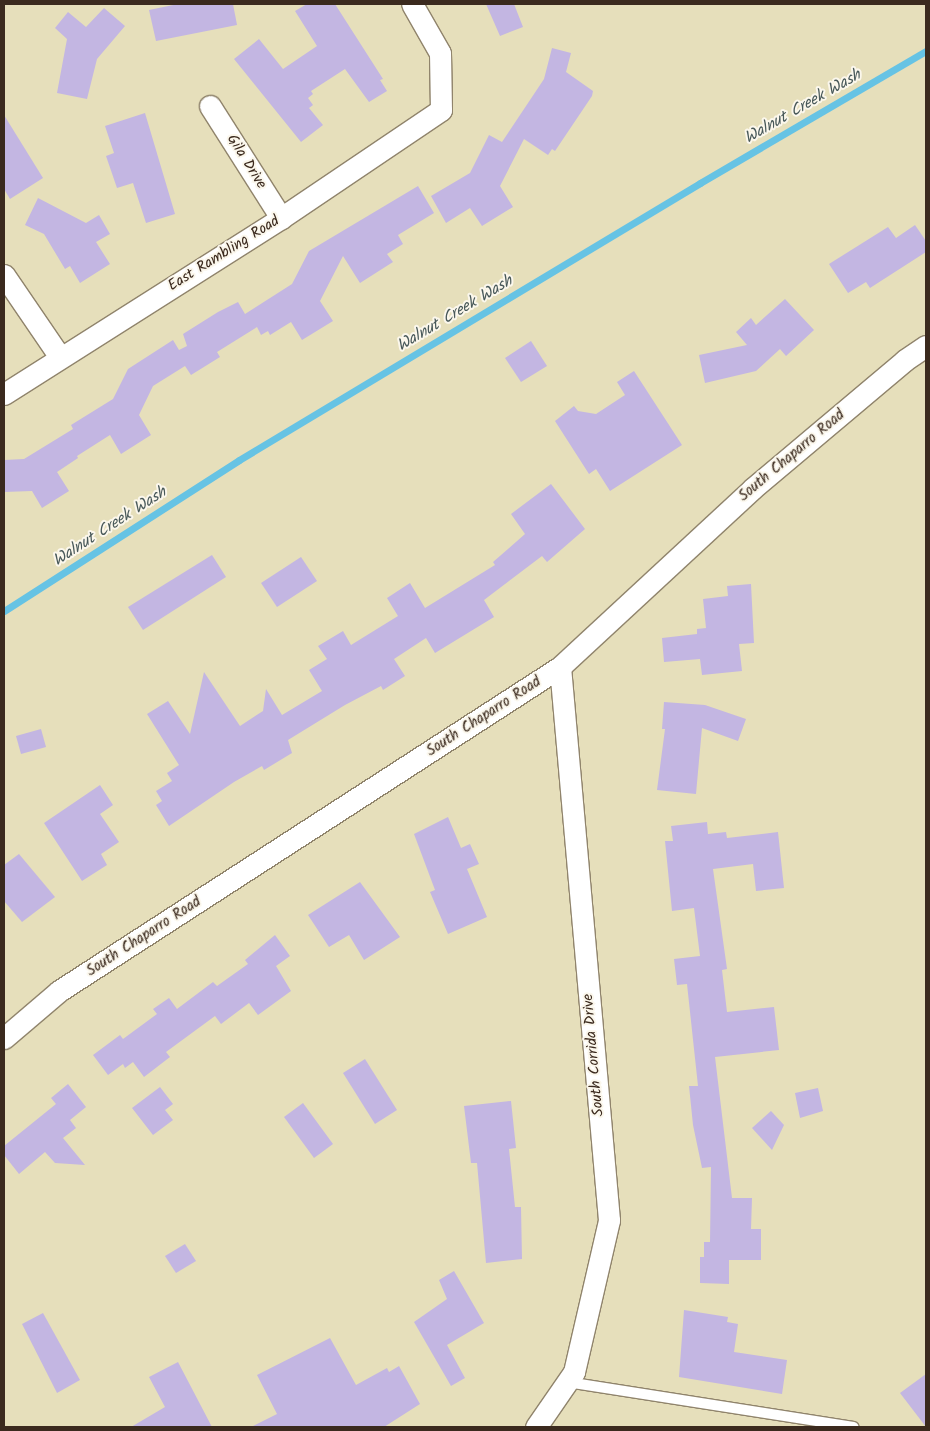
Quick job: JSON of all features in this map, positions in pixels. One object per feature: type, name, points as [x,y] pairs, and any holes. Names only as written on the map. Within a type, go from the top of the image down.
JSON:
[{"type":"street","name":"East Rambling Road","points":[[4,394],[281,218],[441,110],[440,53],[412,4]]},
{"type":"street","name":"Gila Drive","points":[[210,106],[281,218]]},
{"type":"street","points":[[4,274],[60,357]]},
{"type":"street","name":"South Chaparro Road","points":[[4,1038],[59,992],[560,667],[752,489],[905,360],[926,346]]},
{"type":"street","name":"South Corrida Drive","points":[[536,1427],[574,1372],[609,1220],[560,667]]},
{"type":"lane","points":[[568,1382],[853,1427]]},
{"type":"building","points":[[178,4],[233,4],[237,25],[156,41],[149,10]]},
{"type":"building","points":[[307,4],[335,4],[383,79],[380,80],[387,91],[369,102],[345,69],[311,91],[313,94],[308,98],[313,105],[309,108],[323,125],[301,142],[234,59],[259,39],[283,69],[317,46],[295,11]]},
{"type":"building","points":[[486,4],[514,4],[523,27],[500,36]]},
{"type":"building","points":[[104,8],[125,26],[97,59],[87,99],[57,93],[67,39],[55,28],[68,12],[86,27]]},
{"type":"building","points":[[552,48],[571,53],[566,72],[593,91],[592,96],[555,151],[552,149],[548,155],[524,139],[500,186],[513,207],[482,226],[470,208],[446,223],[431,196],[470,173],[489,135],[502,142],[544,79]]},
{"type":"building","points":[[145,113],[175,214],[146,223],[133,183],[117,188],[106,156],[114,153],[105,126]]},
{"type":"building","points":[[4,115],[43,178],[10,199],[4,189]]},
{"type":"building","points":[[418,186],[434,213],[398,235],[403,244],[387,254],[393,262],[360,283],[343,256],[320,301],[333,321],[302,340],[291,322],[270,335],[268,331],[261,335],[257,327],[217,352],[220,357],[191,375],[185,366],[153,386],[139,415],[151,435],[121,454],[110,435],[77,456],[78,458],[57,472],[69,491],[42,508],[32,491],[4,492],[4,460],[24,459],[73,429],[71,425],[113,399],[128,369],[173,340],[179,350],[187,346],[183,334],[238,302],[245,314],[292,284],[309,251]]},
{"type":"building","points":[[38,198],[86,223],[99,215],[110,234],[96,242],[110,264],[80,283],[70,266],[65,269],[44,234],[25,225]]},
{"type":"building","points":[[915,225],[926,241],[926,252],[870,288],[866,282],[848,293],[829,264],[888,227],[896,238]]},
{"type":"building","points":[[785,299],[814,330],[786,356],[780,349],[756,371],[705,383],[699,355],[747,345],[736,332],[751,318],[756,325]]},
{"type":"building","points":[[531,341],[547,366],[521,382],[505,358]]},
{"type":"building","points":[[634,371],[682,445],[610,491],[596,469],[589,474],[555,421],[574,406],[578,411],[596,414],[625,395],[617,382]]},
{"type":"building","points":[[551,484],[585,529],[547,562],[542,556],[484,600],[494,617],[435,653],[426,638],[394,659],[405,676],[383,690],[381,686],[345,705],[288,740],[292,753],[264,770],[262,766],[234,782],[169,826],[156,805],[162,801],[156,791],[172,781],[167,773],[179,765],[147,714],[168,701],[190,734],[204,672],[240,726],[263,711],[266,689],[282,715],[322,691],[309,670],[327,659],[318,646],[343,631],[351,645],[398,616],[387,598],[410,583],[425,608],[495,565],[493,562],[525,534],[511,514]]},
{"type":"building","points":[[212,555],[226,577],[143,630],[128,607]]},
{"type":"building","points":[[301,557],[317,581],[277,607],[261,583]]},
{"type":"building","points":[[751,584],[754,643],[739,644],[742,671],[702,675],[700,659],[664,662],[662,638],[697,634],[697,629],[706,628],[703,599],[728,596],[727,586]]},
{"type":"building","points":[[664,702],[705,705],[746,719],[738,741],[702,728],[696,794],[657,790],[665,729],[662,729]]},
{"type":"building","points":[[41,729],[46,747],[21,754],[16,736]]},
{"type":"building","points":[[100,785],[113,805],[100,814],[119,842],[101,854],[107,865],[82,881],[44,823]]},
{"type":"building","points":[[448,817],[461,848],[470,844],[479,864],[467,869],[487,917],[448,934],[430,892],[435,890],[414,834]]},
{"type":"building","points":[[707,822],[708,834],[726,832],[727,838],[778,832],[784,888],[756,891],[753,864],[713,869],[727,969],[722,970],[727,1012],[774,1007],[779,1050],[715,1057],[732,1198],[752,1198],[751,1229],[761,1229],[761,1260],[729,1260],[729,1284],[700,1283],[700,1257],[704,1257],[704,1242],[710,1242],[711,1167],[702,1168],[693,1125],[689,1086],[698,1086],[687,984],[677,985],[674,959],[700,956],[694,908],[672,911],[665,841],[673,841],[671,826]]},
{"type":"building","points":[[19,854],[55,897],[22,922],[4,901],[4,865]]},
{"type":"building","points":[[360,882],[400,937],[364,960],[349,935],[329,947],[308,915]]},
{"type":"building","points":[[275,935],[290,956],[276,966],[291,991],[258,1015],[249,1003],[221,1024],[215,1016],[166,1052],[170,1057],[144,1077],[133,1062],[125,1068],[123,1064],[108,1075],[93,1055],[120,1035],[123,1039],[157,1014],[153,1009],[169,998],[177,1009],[213,982],[217,986],[248,964],[245,960]]},
{"type":"building","points":[[365,1059],[397,1110],[375,1124],[343,1073]]},
{"type":"building","points":[[68,1084],[86,1107],[70,1120],[76,1128],[63,1138],[85,1165],[55,1163],[45,1152],[19,1174],[4,1155],[4,1146],[56,1104],[51,1098]]},
{"type":"building","points":[[160,1087],[173,1104],[165,1110],[173,1120],[153,1135],[132,1108]]},
{"type":"building","points":[[818,1088],[823,1111],[800,1118],[795,1093]]},
{"type":"building","points":[[511,1101],[516,1148],[509,1149],[515,1207],[521,1207],[522,1259],[486,1263],[477,1163],[471,1163],[464,1106]]},
{"type":"building","points":[[303,1103],[333,1144],[314,1158],[284,1117]]},
{"type":"building","points":[[771,1111],[784,1125],[772,1150],[752,1128]]},
{"type":"building","points":[[185,1244],[196,1261],[176,1273],[165,1256]]},
{"type":"building","points":[[454,1271],[484,1323],[447,1345],[465,1378],[451,1386],[414,1322],[447,1299],[439,1280]]},
{"type":"building","points":[[684,1310],[728,1317],[727,1322],[738,1324],[734,1352],[787,1360],[782,1394],[679,1377]]},
{"type":"building","points":[[43,1313],[80,1380],[57,1393],[22,1324]]},
{"type":"building","points":[[330,1338],[356,1385],[387,1368],[389,1372],[399,1366],[420,1404],[384,1427],[251,1427],[277,1414],[257,1375]]},
{"type":"building","points":[[178,1362],[212,1427],[131,1427],[165,1407],[149,1377]]},
{"type":"building","points":[[926,1374],[926,1427],[900,1393]]},
{"type":"waterway","name":"Walnut Creek Wash","points":[[4,611],[239,460],[700,183],[926,51]]}]
